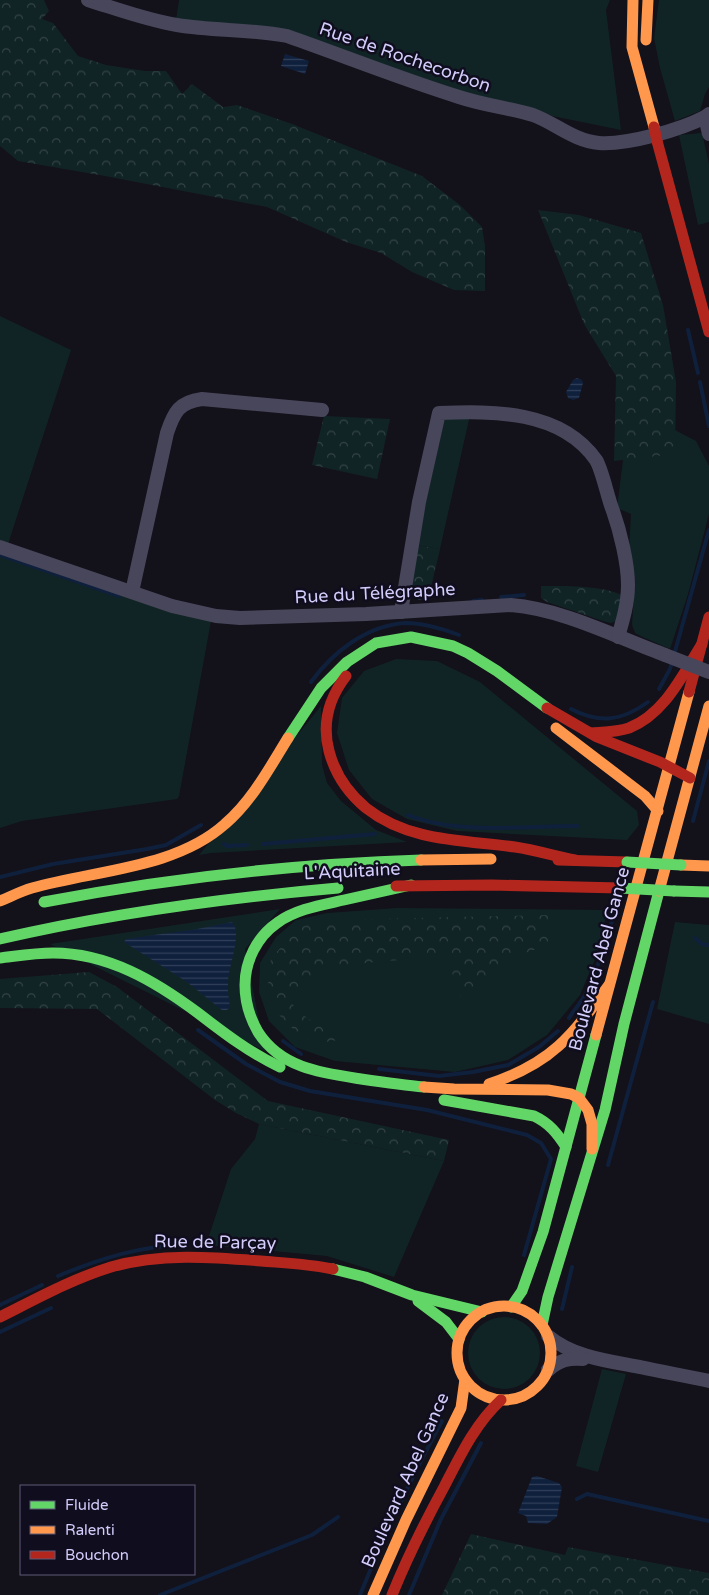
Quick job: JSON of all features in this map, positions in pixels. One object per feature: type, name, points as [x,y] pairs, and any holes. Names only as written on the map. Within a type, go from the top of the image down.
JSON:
[{"type":"main road","points":[[633,0],[632,47],[709,332]]},
{"type":"main road","points":[[647,101],[646,25],[648,0]]},
{"type":"main road","name":"Boulevard Abel Gance","points":[[511,1306],[522,1291],[543,1232],[709,617]]},
{"type":"main road","points":[[0,901],[30,888],[172,856],[199,844],[216,833],[233,817],[260,784],[312,701],[333,673],[356,654],[382,641],[397,638],[426,638],[455,647],[482,662],[555,713],[589,733],[607,742],[670,766],[690,778]]},
{"type":"main road","points":[[589,733],[621,730],[647,719],[667,698],[702,644]]},
{"type":"main road","points":[[575,860],[517,847],[431,838],[401,829],[374,815],[355,798],[339,777],[331,759],[326,740],[327,716],[330,704],[343,680],[362,662],[385,651],[398,648],[425,648],[451,656],[478,669],[516,696],[645,796],[658,811]]},
{"type":"main road","points":[[545,1330],[532,1315],[511,1306],[496,1307],[482,1312],[470,1320],[459,1339],[458,1360],[465,1379],[470,1386],[484,1396],[501,1400],[516,1399],[530,1393],[541,1383],[548,1370],[552,1353],[545,1330],[548,1297],[605,1110],[624,1024],[709,706]]},
{"type":"main road","points":[[597,760],[630,769]]},
{"type":"main road","points":[[651,776],[666,779],[690,778]]},
{"type":"main road","name":"L'Aquitaine","points":[[35,904],[163,881],[266,868],[388,860],[498,859]]},
{"type":"main road","points":[[517,860],[575,860],[709,866]]},
{"type":"main road","points":[[412,885],[301,910],[271,926],[259,940],[247,965],[245,986],[247,1007],[258,1032],[272,1049],[281,1056],[293,1063],[326,1073],[453,1089],[554,1090],[568,1092],[579,1097],[591,1114],[592,1148]]},
{"type":"main road","name":"L'Aquitaine","points":[[0,939],[83,921],[184,904],[286,892],[412,885],[492,885],[709,892]]},
{"type":"main road","points":[[0,958],[55,953],[79,955],[119,965],[145,977],[174,995],[252,1053],[289,1071],[324,1081],[534,1116],[546,1120],[566,1147]]},
{"type":"main road","points":[[478,1089],[526,1070],[553,1052],[574,1033],[609,985]]},
{"type":"main road","name":"Rue de Parçay","points":[[0,1317],[88,1274],[142,1260],[176,1257],[207,1257],[294,1263],[333,1268],[354,1273],[406,1293],[454,1307],[482,1312]]},
{"type":"main road","name":"Rue de Parçay","points":[[406,1293],[446,1321],[459,1339]]},
{"type":"main road","name":"Boulevard Abel Gance","points":[[373,1595],[406,1520],[461,1408],[465,1379]]},
{"type":"main road","name":"Boulevard Abel Gance","points":[[392,1595],[423,1528],[482,1419],[501,1400]]},
{"type":"street","name":"Rue de Rochecorbon","points":[[88,0],[154,21],[179,26],[267,32],[287,36],[459,98],[538,117],[590,142],[625,141],[691,124],[707,116]]},
{"type":"street","points":[[707,116],[709,134]]},
{"type":"street","points":[[132,592],[167,433],[172,417],[182,405],[191,400],[202,399],[322,410]]},
{"type":"street","points":[[401,612],[418,502],[439,413],[484,412],[519,416],[554,425],[584,446],[598,464],[619,528],[628,585],[624,616],[618,637]]},
{"type":"street","name":"Rue du Télégraphe","points":[[0,547],[197,613],[260,617],[401,612],[511,605],[527,607],[552,612],[709,672]]},
{"type":"street","points":[[545,1330],[559,1345],[602,1360],[709,1381]]},
{"type":"street","points":[[548,1370],[562,1360],[569,1358],[602,1360]]},
{"type":"green space","points":[[0,0],[44,0],[49,11],[42,19],[53,23],[78,56],[106,65],[145,71],[166,71],[182,94],[192,84],[223,107],[237,105],[292,124],[422,176],[460,205],[482,227],[485,246],[485,291],[454,290],[412,272],[381,253],[346,242],[267,207],[18,161],[0,146]]},
{"type":"green space","points":[[179,0],[610,0],[606,10],[621,130],[479,101],[267,27],[176,20]]},
{"type":"green space","points":[[659,0],[709,0],[709,87],[700,111],[675,121],[660,68],[654,38]]},
{"type":"green space","points":[[702,133],[709,164],[709,222],[698,225],[679,135]]},
{"type":"green space","points":[[538,210],[579,215],[641,233],[663,305],[676,382],[675,454],[614,461],[616,376],[584,324]]},
{"type":"green space","points":[[0,316],[71,350],[8,544],[0,541]]},
{"type":"green space","points":[[470,415],[440,549],[416,545],[445,418]]},
{"type":"green space","points":[[324,416],[390,419],[377,479],[312,465]]},
{"type":"green space","points":[[675,430],[696,441],[709,466],[709,514],[688,594],[670,649],[635,633],[632,625],[635,578],[629,550],[631,514],[617,508],[623,460]]},
{"type":"green space","points":[[416,545],[440,549],[428,600],[418,600],[412,588]]},
{"type":"green space","points":[[0,551],[211,621],[177,799],[22,821],[0,828]]},
{"type":"green space","points":[[541,586],[603,589],[622,595],[617,621],[611,623],[603,621],[547,602],[541,598]]},
{"type":"green space","points":[[396,659],[437,661],[480,682],[637,811],[639,825],[627,840],[457,831],[407,819],[372,799],[349,770],[337,733],[342,698],[364,671]]},
{"type":"green space","points":[[321,706],[322,765],[327,783],[341,801],[376,830],[407,842],[199,855]]},
{"type":"green space","points":[[397,908],[607,910],[599,950],[580,995],[547,1035],[508,1060],[455,1072],[335,1061],[295,1047],[269,1021],[259,992],[260,963],[276,937],[296,920],[327,913]]},
{"type":"green space","points":[[280,909],[245,949],[265,1051],[50,944]]},
{"type":"green space","points":[[548,915],[548,945],[505,960],[464,1006],[446,956],[331,966],[290,997],[295,1009],[313,1022],[334,1030],[339,1040],[319,1043],[297,1033],[278,1014],[268,985],[271,958],[300,927],[328,920]]},
{"type":"green space","points":[[675,922],[709,925],[709,1024],[657,1009]]},
{"type":"green space","points":[[89,972],[117,987],[268,1101],[449,1140],[444,1161],[259,1124],[215,1100],[97,1009],[0,1008],[0,979]]},
{"type":"green space","points":[[259,1124],[444,1161],[394,1277],[327,1256],[206,1245],[231,1169],[255,1139]]},
{"type":"green space","points":[[504,1317],[524,1323],[534,1333],[540,1353],[534,1373],[524,1383],[504,1389],[484,1383],[474,1373],[468,1353],[474,1333],[484,1323]]},
{"type":"green space","points":[[602,1369],[626,1374],[598,1472],[576,1466]]},
{"type":"green space","points":[[471,1534],[565,1555],[568,1547],[709,1573],[709,1595],[442,1595]]},
{"type":"water","points":[[285,54],[309,61],[305,74],[281,66]]},
{"type":"water","points":[[577,378],[582,380],[583,383],[579,398],[573,400],[568,398],[566,392],[573,380]]},
{"type":"water","points":[[232,922],[235,927],[236,942],[229,976],[230,1007],[227,1010],[222,1010],[187,982],[124,942],[126,939]]},
{"type":"water","points":[[537,1476],[559,1483],[562,1487],[557,1517],[547,1524],[528,1523],[526,1516],[518,1513],[532,1477]]},
{"type":"waterway","points":[[688,330],[698,373]]},
{"type":"waterway","points":[[700,382],[709,426]]},
{"type":"waterway","points":[[674,655],[709,530]]},
{"type":"waterway","points":[[0,555],[119,596]]},
{"type":"waterway","points":[[501,597],[524,595]]},
{"type":"waterway","points":[[473,601],[482,600]]},
{"type":"waterway","points":[[311,682],[340,651],[352,642],[378,629],[392,625],[413,623],[459,635]]},
{"type":"waterway","points":[[659,689],[672,662]]},
{"type":"waterway","points":[[571,709],[592,717],[611,718],[620,717],[648,702]]},
{"type":"waterway","points":[[693,821],[709,761]]},
{"type":"waterway","points":[[408,815],[427,821],[470,827],[578,826]]},
{"type":"waterway","points":[[0,877],[53,864],[166,845],[201,825]]},
{"type":"waterway","points":[[263,844],[375,834]]},
{"type":"waterway","points":[[224,844],[227,846],[247,845]]},
{"type":"waterway","points":[[569,1018],[584,997],[594,977],[613,918]]},
{"type":"waterway","points":[[695,938],[702,944],[709,945]]},
{"type":"waterway","points":[[608,1165],[653,1002]]},
{"type":"waterway","points":[[198,1030],[246,1064],[280,1082],[310,1091],[427,1110],[527,1135],[541,1143],[551,1159],[524,1255]]},
{"type":"waterway","points":[[379,1069],[439,1076],[508,1065],[539,1047],[558,1031]]},
{"type":"waterway","points":[[283,1041],[301,1054]]},
{"type":"waterway","points":[[58,1276],[89,1264],[137,1250],[187,1245]]},
{"type":"waterway","points":[[562,1309],[572,1267]]},
{"type":"waterway","points":[[0,1305],[42,1285]]},
{"type":"waterway","points":[[0,1332],[51,1308]]},
{"type":"waterway","points":[[360,1595],[398,1507],[442,1421]]},
{"type":"waterway","points":[[409,1595],[441,1519],[481,1443]]},
{"type":"waterway","points":[[577,1499],[587,1494],[709,1521]]},
{"type":"waterway","points":[[160,1595],[312,1535],[338,1517]]},
{"type":"traffic: fast","points":[[288,738],[321,688],[347,662],[376,643],[411,637],[453,646],[468,653],[497,671],[547,708]]},
{"type":"traffic: fast","points":[[44,902],[185,879],[326,865],[421,860]]},
{"type":"traffic: fast","points":[[627,862],[681,865]]},
{"type":"traffic: fast","points":[[411,885],[318,906],[284,918],[258,942],[247,967],[245,991],[248,1009],[258,1032],[278,1054],[290,1061],[303,1067],[331,1074],[424,1087]]},
{"type":"traffic: fast","points":[[0,939],[84,921],[168,907],[338,888]]},
{"type":"traffic: fast","points":[[620,888],[674,891]]},
{"type":"traffic: fast","points":[[542,1325],[548,1297],[605,1110],[624,1024],[659,891]]},
{"type":"traffic: fast","points":[[674,891],[709,892]]},
{"type":"traffic: fast","points":[[0,958],[33,954],[73,954],[93,958],[130,971],[165,990],[238,1042],[280,1067]]},
{"type":"traffic: fast","points":[[511,1307],[522,1291],[543,1232],[596,1035]]},
{"type":"traffic: fast","points":[[444,1100],[534,1116],[552,1129],[566,1147]]},
{"type":"traffic: fast","points":[[333,1269],[365,1277],[412,1295],[482,1312]]},
{"type":"traffic: fast","points":[[418,1301],[446,1322],[459,1339]]},
{"type":"traffic: slow","points":[[633,0],[632,47],[654,127]]},
{"type":"traffic: slow","points":[[646,40],[648,0]]},
{"type":"traffic: slow","points":[[596,1035],[689,692]]},
{"type":"traffic: slow","points":[[659,891],[709,706]]},
{"type":"traffic: slow","points":[[556,728],[645,796],[658,811]]},
{"type":"traffic: slow","points":[[0,901],[32,888],[158,859],[205,839],[225,824],[244,805],[288,738]]},
{"type":"traffic: slow","points":[[421,860],[491,859]]},
{"type":"traffic: slow","points":[[681,865],[709,866]]},
{"type":"traffic: slow","points":[[489,1084],[511,1076],[545,1057],[571,1034],[609,985]]},
{"type":"traffic: slow","points":[[424,1087],[548,1090],[571,1094],[579,1098],[588,1110],[592,1124],[592,1149]]},
{"type":"traffic: slow","points":[[504,1306],[522,1309],[537,1320],[548,1335],[551,1353],[548,1371],[537,1386],[522,1397],[504,1400],[486,1397],[471,1386],[460,1371],[457,1353],[460,1335],[471,1320],[486,1309],[504,1306]]},
{"type":"traffic: slow","points":[[373,1595],[406,1520],[461,1408],[465,1379]]},
{"type":"traffic: jam","points":[[654,127],[657,141]]},
{"type":"traffic: jam","points":[[657,141],[709,332]]},
{"type":"traffic: jam","points":[[689,692],[709,617]]},
{"type":"traffic: jam","points":[[591,733],[629,728],[642,722],[672,692],[702,644]]},
{"type":"traffic: jam","points":[[346,676],[335,693],[328,712],[327,741],[339,775],[353,796],[366,808],[400,827],[437,838],[522,848],[575,860]]},
{"type":"traffic: jam","points":[[547,708],[597,737],[660,762],[690,778]]},
{"type":"traffic: jam","points":[[558,860],[627,862]]},
{"type":"traffic: jam","points":[[396,886],[492,885],[620,888]]},
{"type":"traffic: jam","points":[[0,1317],[82,1277],[111,1267],[148,1260],[186,1257],[223,1258],[333,1269]]},
{"type":"traffic: jam","points":[[392,1595],[416,1540],[462,1452],[483,1419],[501,1400]]}]
